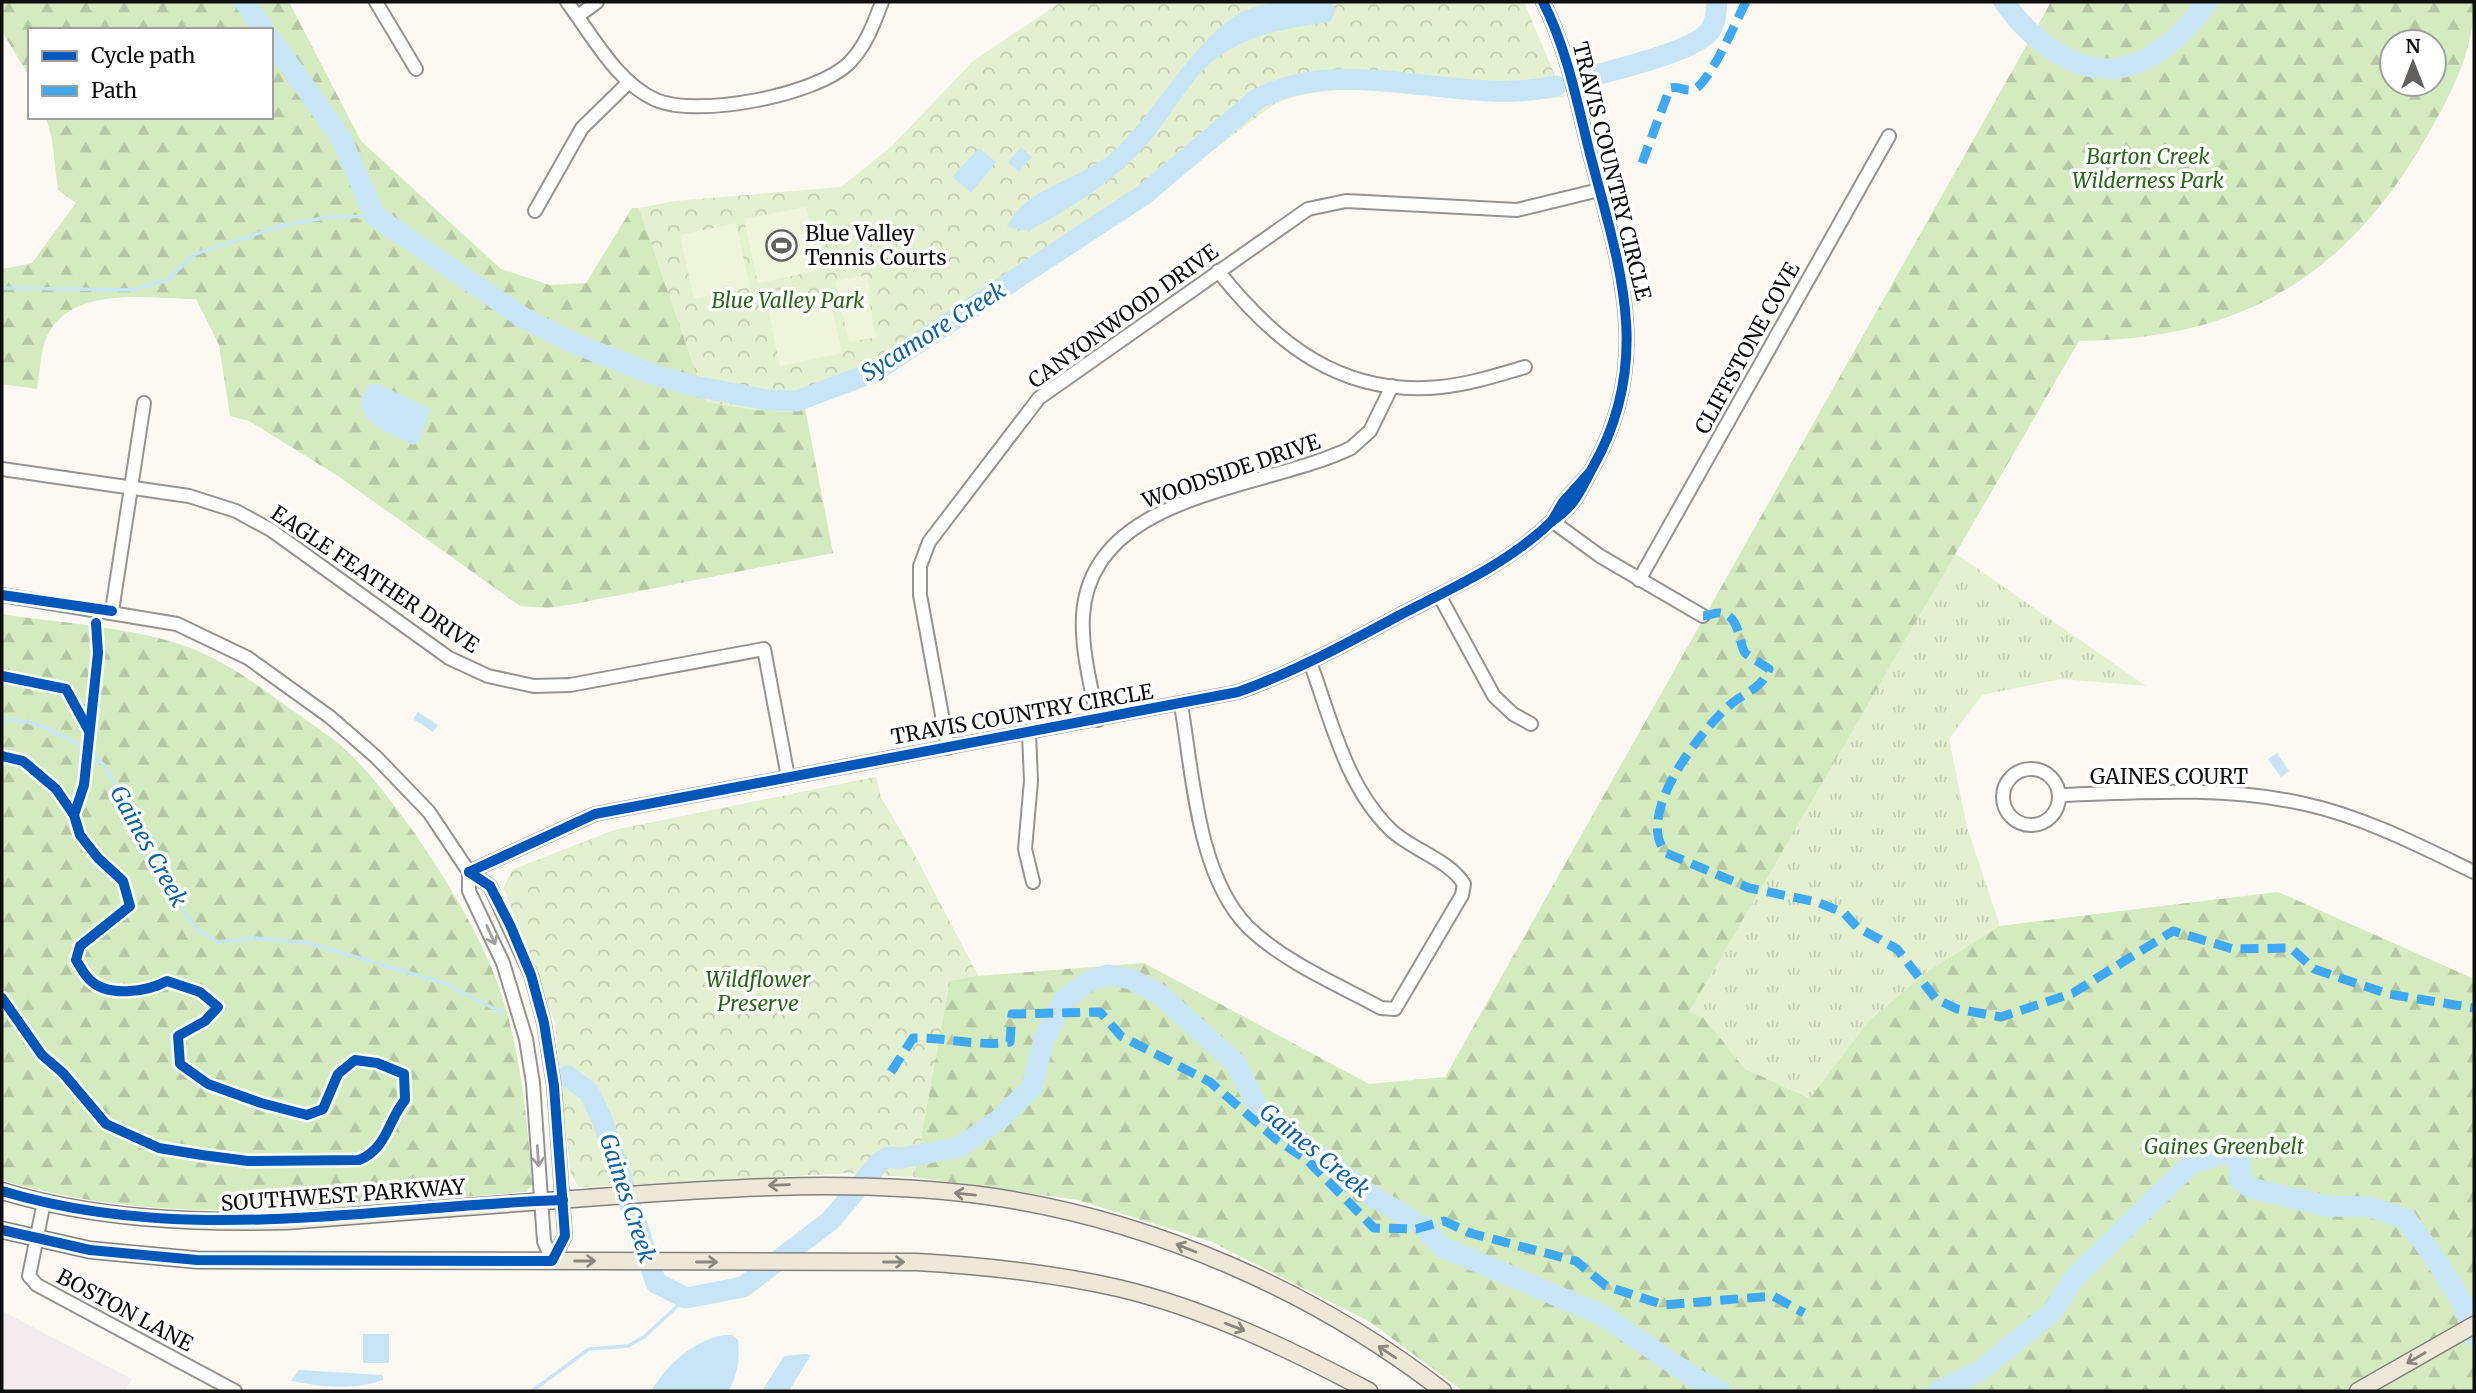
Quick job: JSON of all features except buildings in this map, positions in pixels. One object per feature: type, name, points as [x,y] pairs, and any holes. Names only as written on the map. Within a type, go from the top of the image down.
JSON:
[{"type":"main road","name":"SOUTHWEST PARKWAY","points":[[2,1191],[44,1202],[147,1218],[212,1223],[287,1221],[756,1185],[847,1184],[988,1196],[1037,1206],[1178,1244],[1268,1282],[1360,1334],[1443,1391]]},
{"type":"main road","points":[[2,1230],[36,1240],[129,1255],[197,1260],[917,1262],[983,1266],[1120,1289],[1192,1310],[1265,1339],[1369,1391]]},
{"type":"main road","points":[[2358,1391],[2474,1325]]},
{"type":"street","points":[[376,2],[416,69]]},
{"type":"street","points":[[568,2],[629,82],[655,99],[697,108],[813,86],[849,63],[864,43],[882,2]]},
{"type":"street","points":[[578,16],[597,2]]},
{"type":"street","name":"TRAVIS COUNTRY CIRCLE","points":[[469,872],[595,814],[1181,705],[1238,692],[1310,662],[1508,558],[1552,521],[1563,502],[1590,472],[1615,417],[1628,346],[1622,275],[1561,42],[1543,2]]},
{"type":"street","points":[[535,211],[582,128],[629,82]]},
{"type":"street","name":"CLIFFSTONE COVE","points":[[1639,580],[1889,136]]},
{"type":"street","name":"CANYONWOOD DRIVE","points":[[948,748],[920,595],[920,566],[929,542],[1039,398],[1295,216],[1322,204],[1361,201],[1517,210],[1600,190]]},
{"type":"street","points":[[1219,271],[1261,322],[1297,350],[1336,371],[1392,386],[1455,385],[1525,367]]},
{"type":"street","name":"WOODSIDE DRIVE","points":[[1097,720],[1083,633],[1084,605],[1092,577],[1116,541],[1158,512],[1350,448],[1370,431],[1392,386]]},
{"type":"street","points":[[112,611],[144,402]]},
{"type":"street","name":"EAGLE FEATHER DRIVE","points":[[2,469],[190,496],[236,511],[271,530],[449,657],[488,676],[534,686],[570,685],[764,649],[788,777]]},
{"type":"street","points":[[1552,521],[1639,580],[1703,616]]},
{"type":"street","points":[[2,595],[112,611],[177,624],[205,635],[248,658],[320,710],[376,757],[429,812],[469,872],[490,886],[531,975],[544,1023],[554,1086],[563,1200],[565,1236],[552,1261]]},
{"type":"street","points":[[1440,595],[1494,696],[1513,714],[1531,724]]},
{"type":"street","points":[[1181,705],[1208,854],[1220,885],[1238,915],[1278,950],[1381,1008],[1395,1009],[1462,895],[1464,884],[1455,872],[1403,841],[1370,806],[1345,759],[1310,662]]},
{"type":"street","points":[[1029,733],[1031,781],[1025,849],[1033,882]]},
{"type":"street","name":"GAINES COURT","points":[[2030,768],[2047,773],[2054,779],[2060,795],[2059,804],[2049,819],[2032,825],[2014,819],[2007,812],[2003,793],[2012,776],[2030,768]]},
{"type":"street","name":"GAINES COURT","points":[[2060,795],[2200,791],[2306,804],[2387,833],[2474,872]]},
{"type":"street","points":[[469,872],[469,891],[503,963],[526,1039],[533,1083],[544,1241],[552,1261]]},
{"type":"street","name":"BOSTON LANE","points":[[44,1202],[29,1276],[37,1285],[235,1391]]},
{"type":"shaded area","points":[[2,1311],[132,1379],[125,1391],[2,1391]]},
{"type":"green space","points":[[2,2],[289,2],[361,141],[501,269],[550,285],[586,283],[632,208],[639,208],[677,317],[789,390],[805,408],[833,553],[574,604],[548,608],[520,606],[338,476],[249,421],[230,416],[219,345],[196,299],[114,298],[93,301],[75,308],[59,319],[47,336],[37,389],[2,384],[2,269],[32,263],[76,203],[58,190],[47,119],[273,119],[273,28],[28,28],[28,75],[2,31]]},
{"type":"green space","name":"Blue Valley Park","points":[[1061,2],[1524,2],[1564,97],[1486,100],[1340,90],[1290,98],[1273,105],[1140,205],[896,367],[827,400],[790,412],[753,410],[706,402],[639,208],[674,201],[841,187],[892,146],[973,61]]},
{"type":"green space","points":[[2051,2],[2474,2],[2466,53],[2448,98],[2448,28],[2378,28],[2378,98],[2448,98],[2398,181],[2364,224],[2327,260],[2286,289],[2242,312],[2192,328],[2138,337],[2079,341],[1689,1012],[1704,1018],[1745,1069],[1810,1098],[1869,1021],[1927,972],[2000,926],[2278,892],[2474,979],[2474,1391],[1463,1391],[1370,1322],[1212,1242],[1078,1200],[914,1177],[847,1173],[579,1187],[571,1174],[555,1022],[504,888],[512,870],[615,830],[876,777],[881,798],[912,850],[978,976],[1144,963],[1369,1084],[1445,1077]]},
{"type":"green space","name":"Blue Valley Tennis Courts","points":[[806,207],[820,270],[758,283],[744,219]]},
{"type":"green space","name":"Blue Valley Tennis Courts","points":[[736,223],[750,287],[694,299],[680,235]]},
{"type":"green space","points":[[867,275],[870,293],[858,296],[868,295],[876,337],[849,342],[835,281]]},
{"type":"green space","name":"Blue Valley Tennis Courts","points":[[828,291],[842,353],[780,366],[767,304]]},
{"type":"green space","points":[[1945,546],[2146,686],[2061,679],[1982,695],[1949,739],[1967,827],[2000,926],[2278,892],[2474,979],[1811,1098],[1745,1069],[1704,1018],[1517,949]]},
{"type":"green space","points":[[2,614],[142,634],[201,652],[246,677],[326,734],[343,747],[368,774],[413,830],[455,896],[488,959],[499,987],[513,1036],[522,1085],[532,1185],[526,1192],[328,1207],[197,1210],[132,1206],[67,1196],[2,1180]]},
{"type":"green space","name":"Wildflower Preserve","points":[[876,777],[881,798],[912,850],[978,976],[950,981],[914,1177],[847,1173],[579,1187],[571,1174],[555,1022],[504,888],[512,870],[615,830]]},
{"type":"water","points":[[1273,2],[1331,2],[1336,10],[1330,22],[1257,37],[1224,53],[1196,78],[1145,146],[1111,178],[1073,206],[1029,231],[1007,227],[1015,214],[1040,193],[1103,160],[1115,150],[1216,31],[1242,12]]},
{"type":"water","points":[[1021,147],[1032,157],[1019,172],[1008,162]]},
{"type":"water","points":[[979,148],[996,162],[971,193],[952,177]]},
{"type":"water","points":[[371,384],[378,384],[430,408],[420,441],[413,445],[387,433],[370,421],[362,406],[362,397]]},
{"type":"water","points":[[418,712],[438,725],[433,732],[413,719]]},
{"type":"water","points":[[2277,753],[2289,771],[2281,777],[2268,759]]},
{"type":"water","points":[[363,1334],[389,1334],[389,1363],[363,1363]]},
{"type":"water","points":[[732,1335],[738,1340],[738,1367],[728,1391],[651,1391],[681,1356],[711,1338]]},
{"type":"water","points":[[811,1355],[789,1391],[762,1391],[784,1356]]},
{"type":"water","points":[[299,1370],[383,1375],[383,1380],[360,1386],[337,1387],[291,1381]]},
{"type":"waterway","name":"Sycamore Creek","points":[[245,2],[263,28]]},
{"type":"waterway","name":"Sycamore Creek","points":[[1590,77],[1670,53],[1698,40],[1713,26],[1717,2]]},
{"type":"waterway","name":"Sycamore Creek","points":[[2004,2],[2025,27],[2052,50],[2084,65],[2100,68],[2130,65],[2156,53],[2180,34],[2207,2]]},
{"type":"waterway","name":"Sycamore Creek","points":[[273,42],[341,138],[375,216],[525,319],[574,343],[649,373],[689,385],[767,400],[797,401],[874,372],[1145,194],[1257,99],[1293,86],[1329,80],[1367,80],[1481,91],[1519,91],[1556,86]]},
{"type":"waterway","points":[[2,288],[132,290],[167,280],[195,254],[280,226],[329,217],[375,216]]},
{"type":"waterway","name":"Gaines Creek","points":[[2,719],[31,723],[58,733],[83,748],[106,767],[176,901],[198,930],[218,942],[253,938],[309,943],[447,984],[502,1013]]},
{"type":"waterway","name":"Gaines Creek","points":[[567,1076],[589,1092],[603,1122],[656,1283],[686,1298],[743,1287],[830,1221],[879,1163],[888,1157],[902,1158],[960,1147],[1000,1119],[1032,1087],[1044,1039],[1064,1000],[1087,982],[1108,975],[1131,979],[1159,994],[1236,1063],[1258,1109],[1369,1194],[1424,1227],[1442,1247],[1602,1315],[1696,1379],[1721,1391]]},
{"type":"waterway","name":"Gaines Creek","points":[[1939,1391],[1980,1371],[2052,1312],[2076,1276],[2191,1164],[2223,1153],[2240,1157],[2240,1180],[2251,1188],[2326,1206],[2370,1207],[2406,1219],[2463,1303],[2474,1336]]},
{"type":"waterway","points":[[532,1391],[589,1349],[628,1346],[644,1337],[686,1298]]},
{"type":"marked path","points":[[1642,163],[1670,88],[1692,90],[1699,86],[1722,51],[1746,2]]},
{"type":"marked path","points":[[1703,616],[1719,613],[1732,619],[1745,653],[1769,669],[1762,682],[1717,717],[1675,774],[1664,796],[1658,818],[1658,837],[1666,853],[1749,888],[1817,902],[1844,913],[1857,927],[1897,949],[1936,999],[1957,1009],[2001,1017],[2073,993],[2173,931],[2233,949],[2291,948],[2314,969],[2388,994],[2474,1008]]},
{"type":"marked path","points":[[891,1072],[913,1038],[1010,1042],[1012,1014],[1100,1012],[1121,1036],[1210,1082],[1276,1139],[1307,1160],[1374,1228],[1416,1229],[1444,1221],[1470,1233],[1576,1261],[1606,1286],[1664,1305],[1773,1296],[1804,1313]]},
{"type":"cycle path","points":[[1543,2],[1559,38],[1571,76],[1611,235],[1620,273],[1627,350],[1622,388],[1612,427],[1593,467],[1577,497],[1552,521],[1563,502],[1590,472]]},
{"type":"cycle path","points":[[469,872],[595,814],[1238,692],[1320,657],[1459,585],[1517,550],[1552,521]]},
{"type":"cycle path","points":[[2,595],[112,611]]},
{"type":"cycle path","points":[[74,815],[84,785],[98,653],[96,623]]},
{"type":"cycle path","points":[[2,676],[66,689],[89,731]]},
{"type":"cycle path","points":[[2,756],[23,761],[56,789],[74,815],[80,835],[98,858],[123,881],[130,906],[80,946],[76,960],[87,977],[97,985],[116,991],[149,988],[167,981],[200,992],[218,1007],[205,1021],[178,1036],[180,1064],[208,1084],[261,1103],[307,1115],[323,1109],[338,1074],[355,1060],[377,1063],[404,1074],[405,1100],[376,1149],[359,1160],[248,1161],[159,1148],[106,1124],[63,1073],[42,1055],[2,998]]},
{"type":"cycle path","points":[[2,1230],[90,1250],[197,1260],[552,1261],[565,1236],[554,1086],[544,1023],[531,975],[510,925],[490,886],[469,872]]},
{"type":"cycle path","points":[[2,1191],[72,1208],[141,1217],[211,1220],[352,1215],[563,1200]]},
{"type":"place","name":"Blue Valley Tennis Courts","points":[[782,245]]},
{"type":"park label","name":"Barton Creek Wilderness Park","points":[[2148,168]]},
{"type":"park label","name":"Gaines Greenbelt","points":[[2224,1146]]}]
